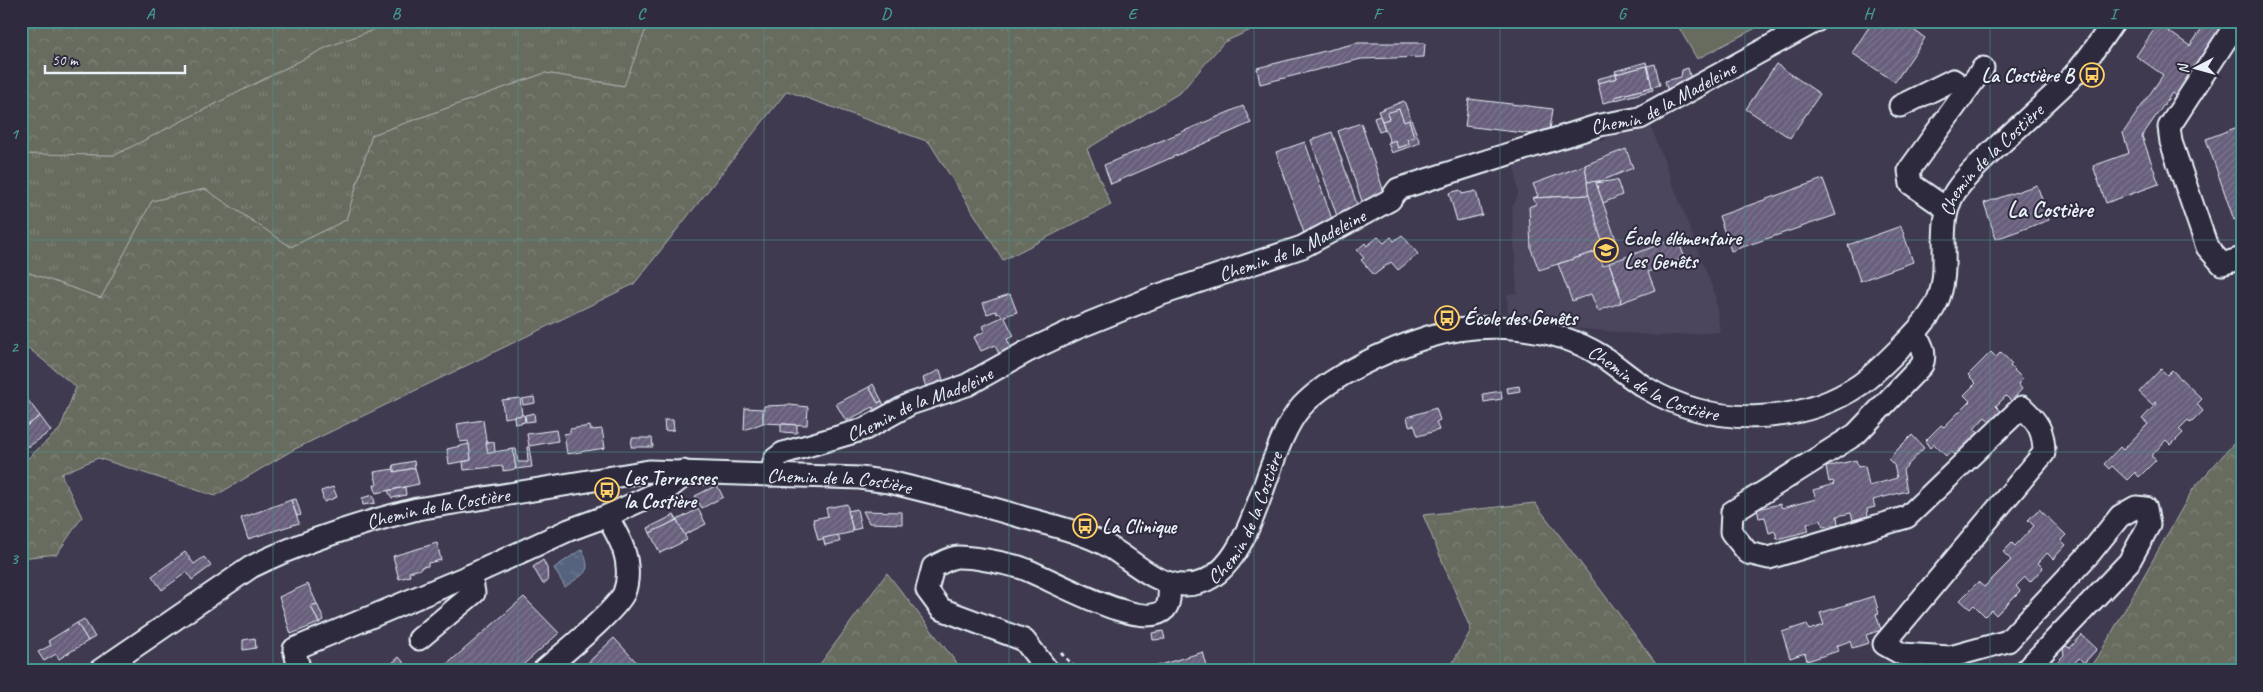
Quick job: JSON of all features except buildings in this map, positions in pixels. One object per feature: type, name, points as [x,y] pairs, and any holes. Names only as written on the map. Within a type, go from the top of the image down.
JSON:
[{"type":"street","name":"Chemin de la Madeleine","points":[[771,474],[775,459],[784,453],[865,430],[910,404],[967,385],[1026,352],[1159,295],[1302,247],[1390,200],[1398,189],[1600,125],[1640,118],[1816,21]]},
{"type":"street","name":"Chemin de la Costière","points":[[99,671],[251,567],[287,550],[417,509],[607,477],[649,472],[683,471],[771,474],[876,480],[947,496],[1080,533],[1110,547],[1150,574],[1169,583],[1183,585],[1199,583],[1215,576],[1228,563],[1242,542],[1276,449],[1301,406],[1346,374],[1390,352],[1430,336],[1468,328],[1494,327],[1550,335],[1599,354],[1644,387],[1670,400],[1711,413],[1755,417],[1798,412],[1831,401],[1864,382],[1915,332],[1930,314],[1940,292],[1944,224],[1947,209],[1958,188],[1969,175],[2081,68],[2114,21]]},
{"type":"street","points":[[2238,21],[2169,127],[2171,142],[2206,247],[2222,264],[2242,258]]},
{"type":"street","points":[[1947,209],[1911,184],[1909,170],[1983,68]]},
{"type":"street","points":[[1900,106],[1953,80],[1967,90]]},
{"type":"street","points":[[1915,332],[1923,347],[1922,365],[1856,434],[1732,512],[1731,532],[1748,553],[1769,558],[1908,517],[2022,407],[2034,418],[2044,436],[2044,453],[1884,644],[1902,654],[1950,657],[2008,641],[2091,552],[2120,516],[2136,507],[2146,508],[2149,525],[2129,562],[2025,671]]},
{"type":"street","points":[[300,671],[294,649],[471,575],[569,530],[607,516],[676,484],[683,471]]},
{"type":"street","points":[[543,671],[613,607],[624,593],[627,579],[627,564],[623,548],[607,516]]},
{"type":"street","points":[[1048,671],[1024,640],[941,609],[927,590],[933,567],[958,557],[1019,567],[1093,600],[1139,614],[1153,614],[1164,610],[1169,604],[1169,583]]},
{"type":"street","points":[[419,639],[474,594],[471,575]]},
{"type":"shaded area","name":"École élémentaire Les Genêts","points":[[1649,121],[1715,295],[1720,332],[1660,336],[1574,328],[1544,318],[1508,312],[1507,294],[1517,293],[1512,207],[1518,196],[1514,155],[1593,135],[1602,142],[1621,127]]},
{"type":"green space","points":[[21,21],[397,21],[327,47],[115,155],[21,154]]},
{"type":"green space","points":[[397,21],[649,21],[625,86],[545,73],[372,135],[346,220],[291,247],[205,189],[152,201],[101,298],[21,270],[21,154],[115,155],[327,47]]},
{"type":"green space","points":[[649,21],[1271,21],[1224,42],[1181,92],[1087,149],[1111,205],[1003,260],[929,142],[787,91],[634,284],[293,450],[215,496],[98,458],[61,474],[82,517],[57,554],[21,558],[21,454],[27,459],[60,429],[76,387],[21,342],[21,270],[101,298],[152,201],[205,189],[291,247],[346,220],[372,135],[545,73],[624,86]]},
{"type":"green space","points":[[1675,21],[1769,21],[1697,59]]},
{"type":"green space","points":[[2242,434],[2242,671],[2088,671],[2098,657],[2193,489]]},
{"type":"green space","points":[[1535,503],[1662,671],[1448,671],[1471,630],[1423,515]]},
{"type":"green space","points":[[887,573],[963,671],[815,671]]},
{"type":"water","points":[[582,549],[587,568],[582,575],[565,587],[554,568]]},
{"type":"place","name":"La Costière B","points":[[2092,75]]},
{"type":"place","name":"École élémentaire Les Genêts","points":[[1606,250]]},
{"type":"place","name":"École des Genêts","points":[[1447,318]]},
{"type":"place","name":"Les Terrasses la Costière","points":[[607,490]]},
{"type":"place","name":"La Clinique","points":[[1085,526]]},
{"type":"district","name":"La Costière","points":[[2050,209]]}]
